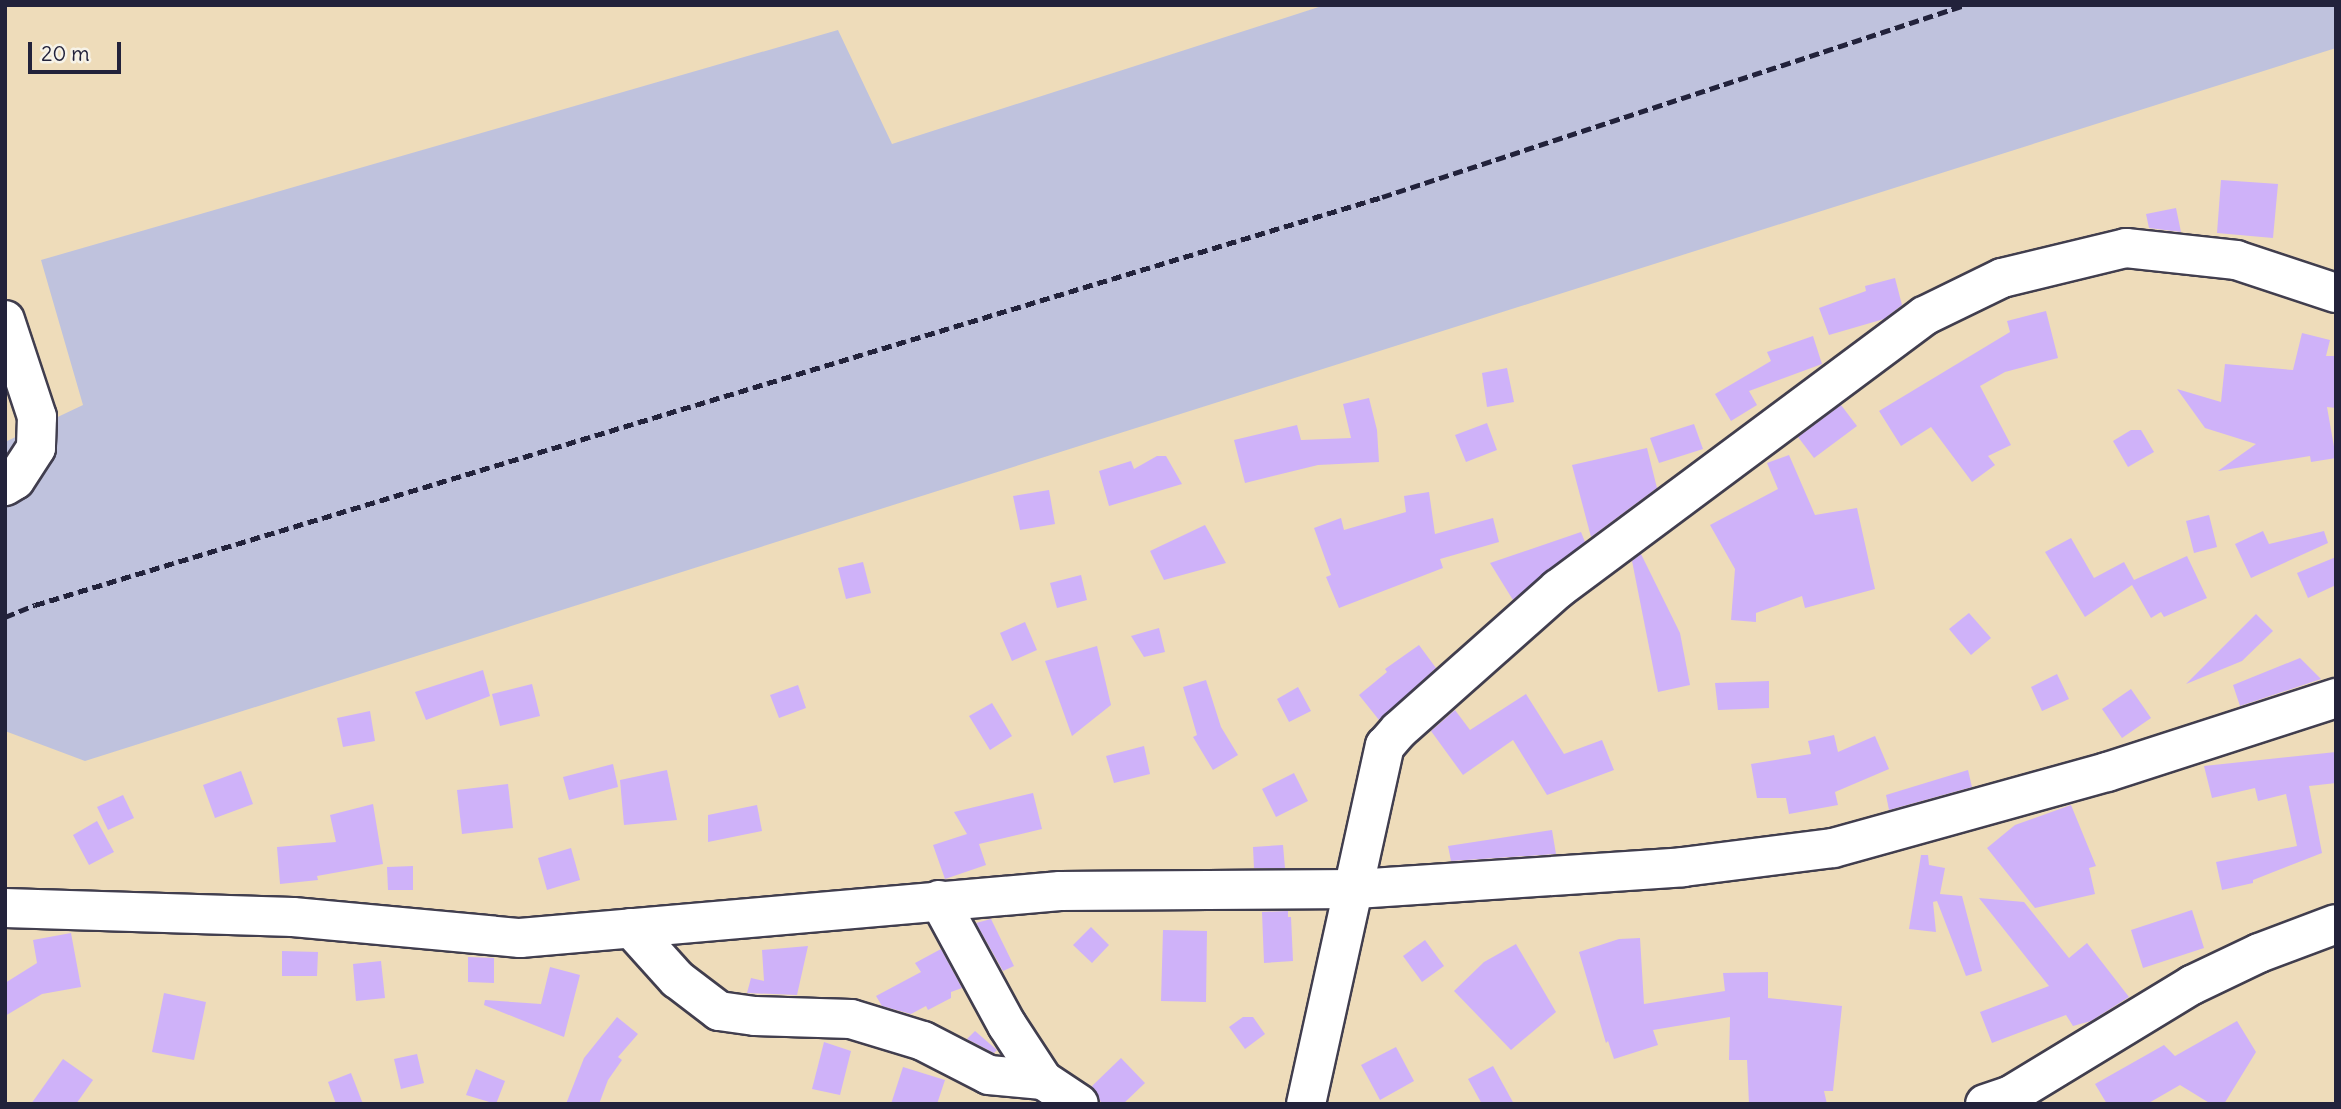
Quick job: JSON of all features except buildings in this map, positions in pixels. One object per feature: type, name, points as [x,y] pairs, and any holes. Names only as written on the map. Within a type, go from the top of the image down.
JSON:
[{"type":"street","points":[[1306,1104],[1356,890],[1385,746],[1399,730],[1558,589],[1924,316],[2002,278],[2126,248],[2236,260],[2336,292]]},
{"type":"street","points":[[5,320],[37,417],[36,448],[15,480],[5,486]]},
{"type":"street","points":[[5,908],[293,917],[520,938],[1060,891],[1356,890],[1683,867],[1833,848],[2106,772],[2336,698]]},
{"type":"street","points":[[939,900],[1007,1026],[1043,1080],[1079,1104]]},
{"type":"street","points":[[1985,1104],[2011,1095],[2192,985],[2259,953],[2336,924]]},
{"type":"street","points":[[631,928],[677,979],[719,1011],[755,1016],[850,1018],[923,1041],[989,1075],[1043,1080]]},
{"type":"shaded area","points":[[1325,5],[2336,5],[2336,48],[85,761],[5,731],[5,442],[83,405],[41,260],[838,30],[892,144]]},
{"type":"railway","points":[[5,617],[35,605],[1382,197],[1965,5]]}]
